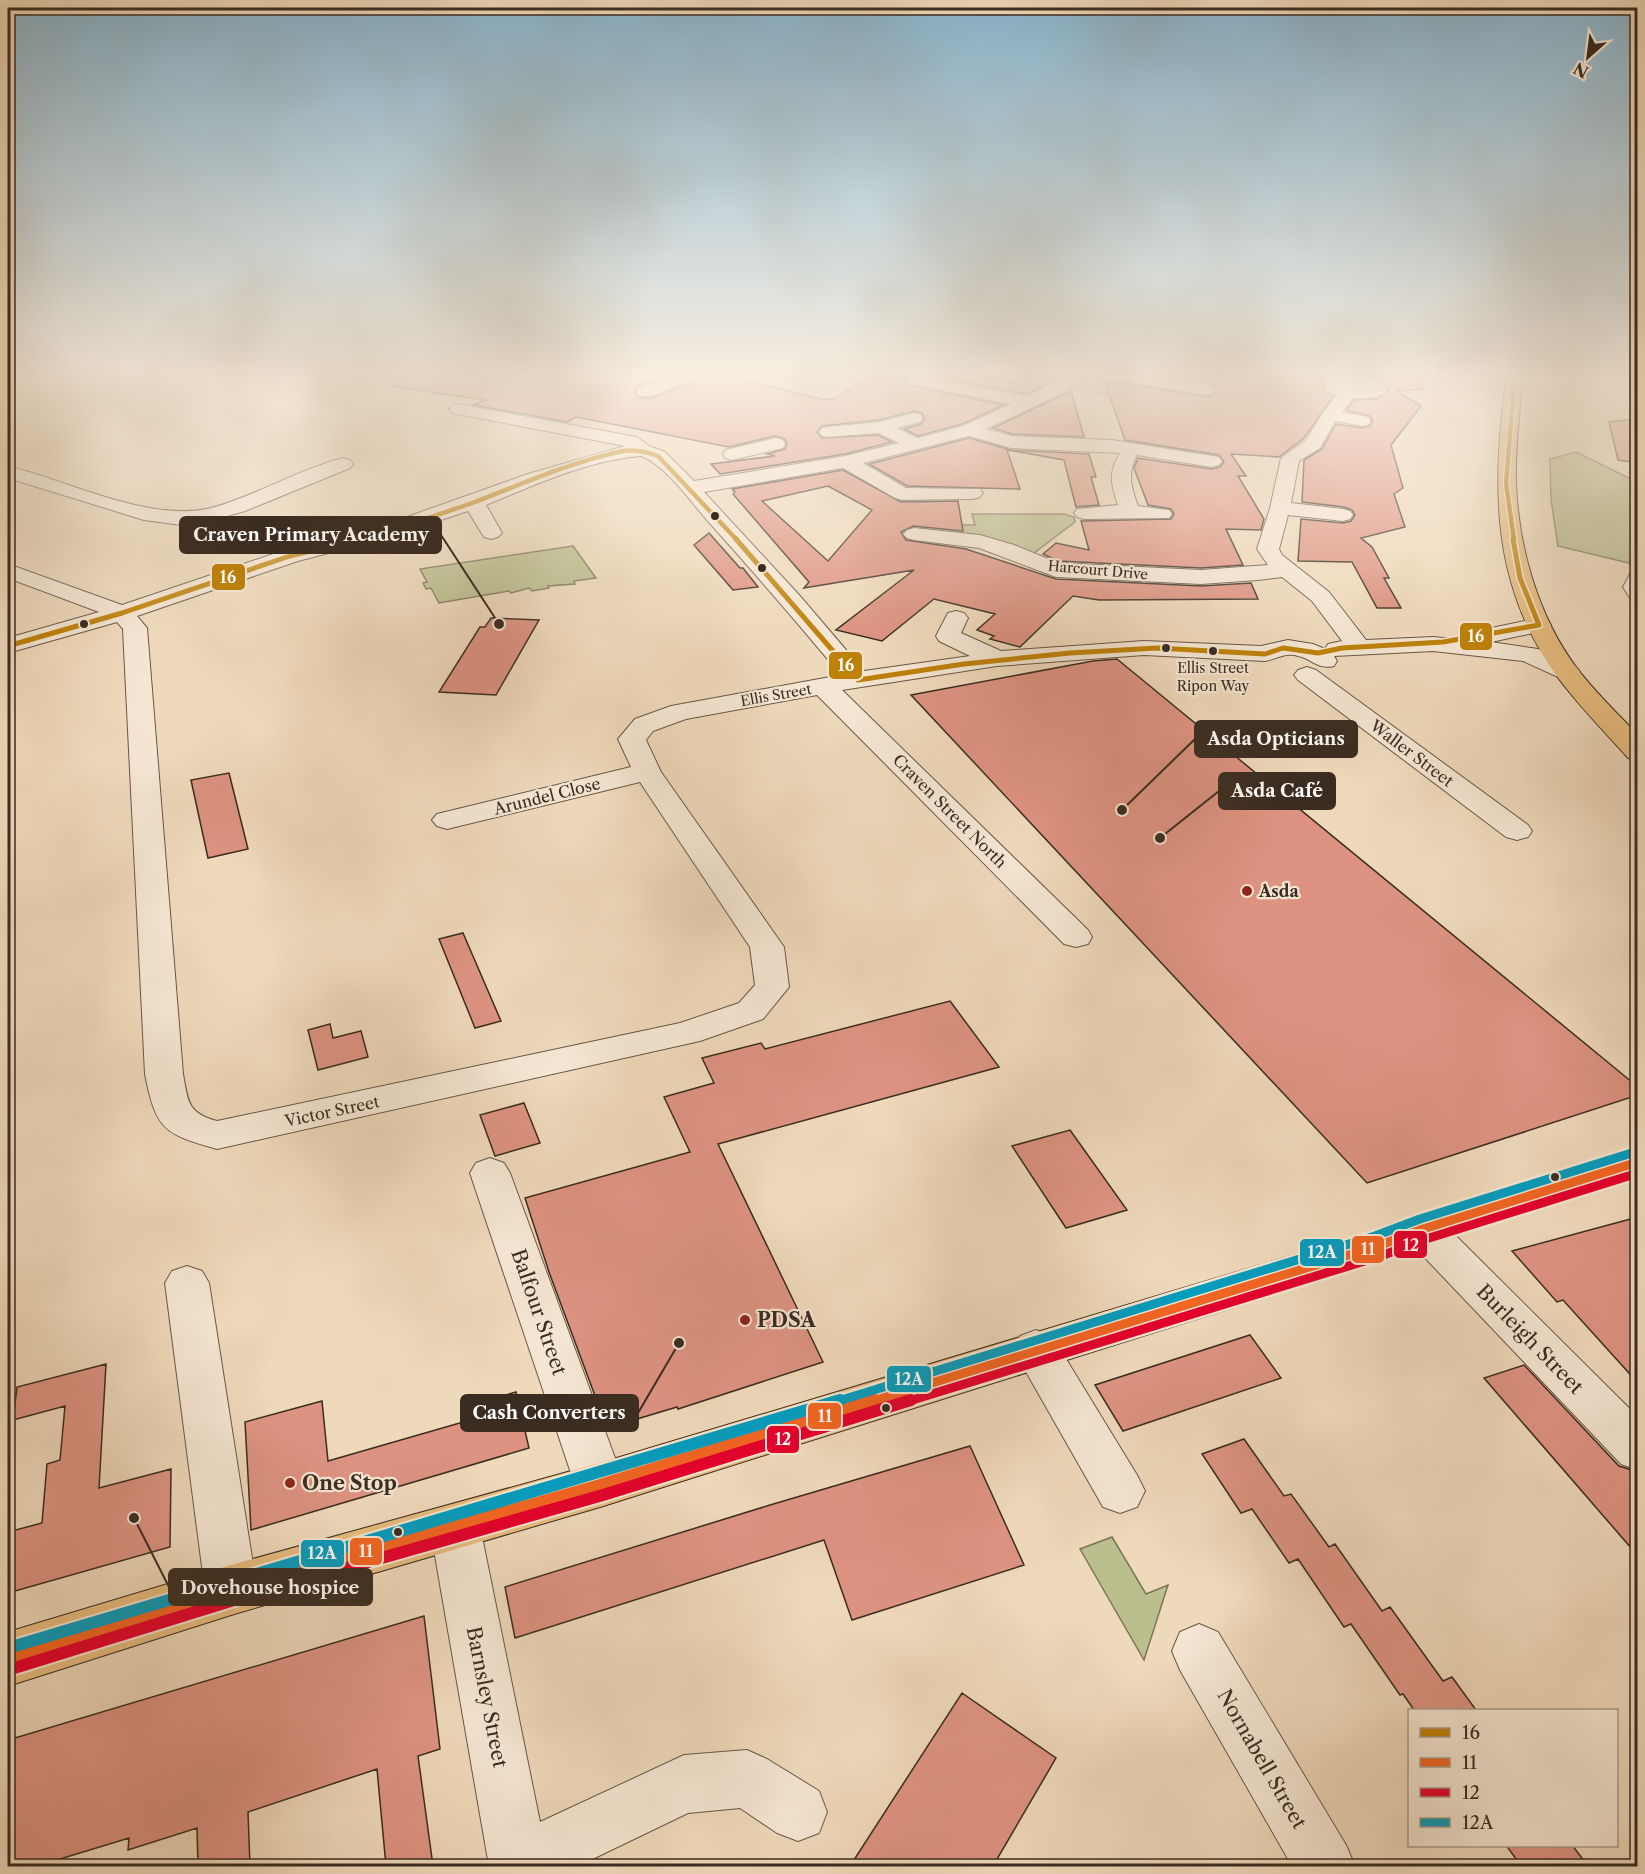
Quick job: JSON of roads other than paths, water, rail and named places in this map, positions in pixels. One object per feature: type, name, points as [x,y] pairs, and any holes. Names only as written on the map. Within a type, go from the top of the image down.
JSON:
[{"type":"highway","points":[[1508,460],[1506,483],[1508,508],[1520,578],[1539,625],[1567,672],[1638,752]]},
{"type":"highway","points":[[1584,1179],[1638,1146]]},
{"type":"highway","points":[[8,1659],[231,1590],[600,1485],[1035,1349],[1378,1246],[1423,1229],[1638,1162]]},
{"type":"street","points":[[8,646],[122,613],[290,556],[383,533],[474,502],[535,478],[592,460]]},
{"type":"street","points":[[662,460],[792,601],[858,680]]},
{"type":"street","points":[[775,460],[786,474]]},
{"type":"street","points":[[690,488],[786,474],[852,460]]},
{"type":"street","points":[[1123,460],[1119,480],[1130,512]]},
{"type":"street","points":[[1290,460],[1280,508],[1268,549],[1274,559],[1321,597],[1331,614],[1330,657],[1504,634],[1539,625]]},
{"type":"street","points":[[846,462],[902,494],[977,491]]},
{"type":"street","points":[[8,472],[151,516],[181,519],[209,515],[238,507],[343,464]]},
{"type":"street","points":[[474,502],[491,533]]},
{"type":"street","points":[[1280,508],[1344,516]]},
{"type":"street","points":[[1084,513],[1162,514]]},
{"type":"street","name":"Harcourt Drive","points":[[914,534],[988,543],[1038,565],[1056,570],[1176,576],[1254,576],[1287,569]]},
{"type":"street","points":[[8,571],[122,613]]},
{"type":"street","points":[[1638,579],[1634,587],[1638,593]]},
{"type":"street","name":"Victor Street","points":[[122,613],[135,628],[139,669],[164,1074],[171,1111],[187,1128],[217,1136],[687,1034],[751,1011],[772,987],[767,947],[670,804]]},
{"type":"street","points":[[956,618],[948,636],[997,659]]},
{"type":"street","points":[[1432,644],[1529,654],[1567,672]]},
{"type":"street","name":"Ellis Street","points":[[670,804],[647,772],[632,739],[644,725],[680,712],[858,680],[997,659],[1144,648],[1219,651],[1270,661],[1289,674],[1330,657]]},
{"type":"street","name":"Waller Street","points":[[1330,657],[1517,831]]},
{"type":"street","name":"Craven Street North","points":[[823,686],[1076,937]]},
{"type":"street","name":"Arundel Close","points":[[447,820],[647,772]]},
{"type":"street","name":"Balfour Street","points":[[490,1173],[600,1485]]},
{"type":"street","name":"Burleigh Street","points":[[1423,1229],[1638,1449]]},
{"type":"street","points":[[187,1283],[231,1590]]},
{"type":"street","points":[[1035,1349],[1120,1491]]},
{"type":"street","name":"Barnsley Street","points":[[455,1527],[519,1865]]},
{"type":"street","name":"Nornabell Street","points":[[1199,1651],[1325,1866]]},
{"type":"street","points":[[519,1865],[684,1784],[747,1779],[798,1812]]},
{"type":"place","name":"Craven Primary Academy","points":[[499,624]]},
{"type":"place","name":"Ellis Street Ripon Way","points":[[1213,651]]},
{"type":"place","name":"Asda Opticians","points":[[1122,810]]},
{"type":"place","name":"Asda Café","points":[[1160,838]]},
{"type":"place","name":"Asda","points":[[1247,891]]},
{"type":"place","name":"PDSA","points":[[745,1320]]},
{"type":"place","name":"Cash Converters","points":[[679,1343]]},
{"type":"place","name":"One Stop","points":[[290,1483]]},
{"type":"place","name":"Dovehouse hospice","points":[[134,1518]]}]
